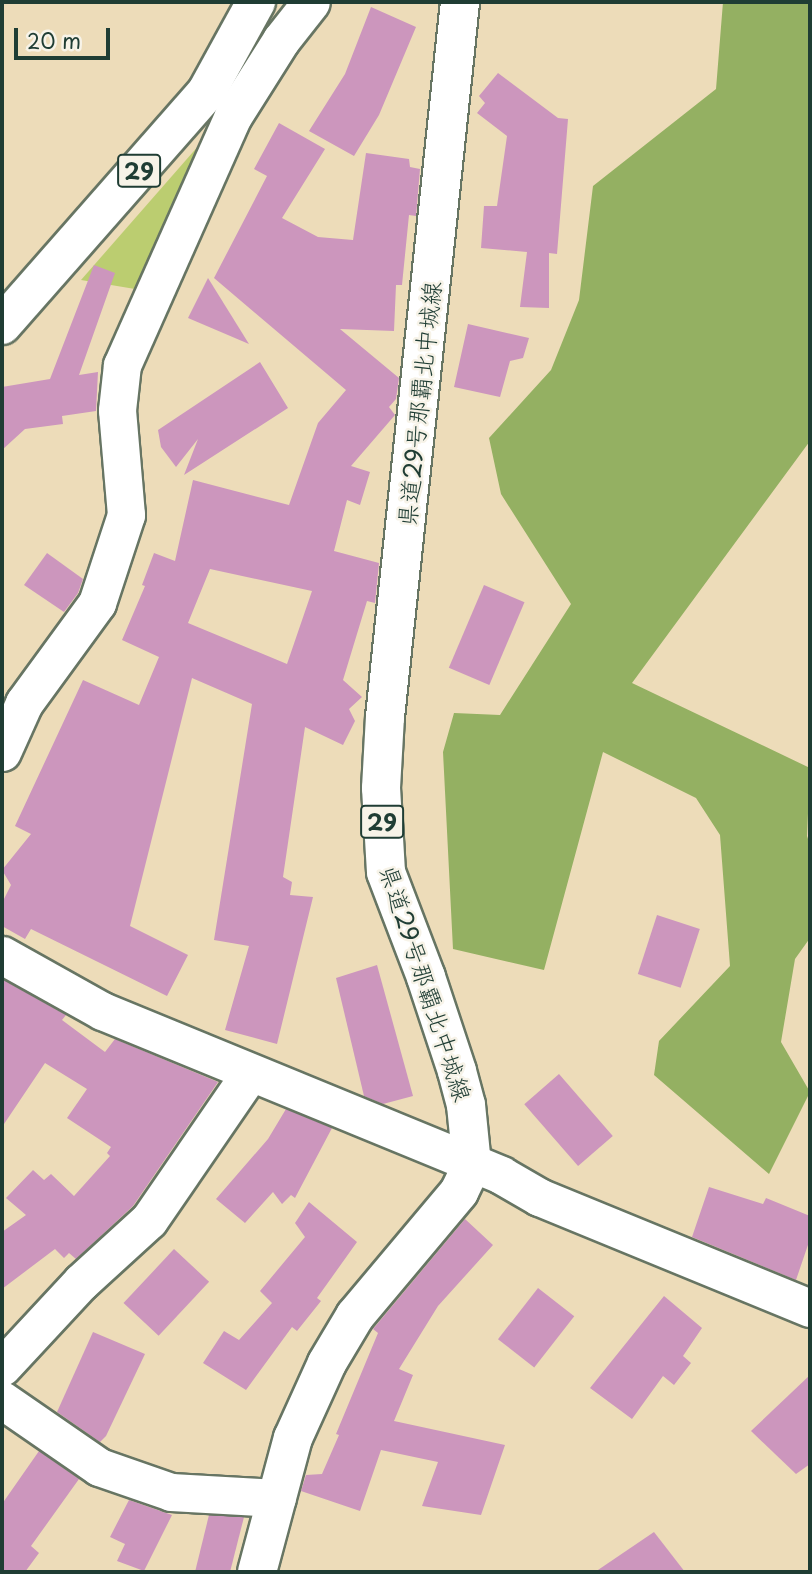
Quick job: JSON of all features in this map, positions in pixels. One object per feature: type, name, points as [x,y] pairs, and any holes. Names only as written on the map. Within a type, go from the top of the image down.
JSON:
[{"type":"main road","name":"県道29号那覇北中城線","points":[[460,2],[385,717],[381,788],[386,872],[426,977],[457,1071],[466,1105],[472,1165]]},
{"type":"main road","name":"29","points":[[2,325],[220,105],[250,13]]},
{"type":"main road","points":[[257,1572],[293,1438],[309,1399],[348,1328],[459,1192],[472,1165]]},
{"type":"street","points":[[2,752],[24,703],[97,603],[126,515],[117,410],[122,365],[220,105],[281,40],[311,2]]},
{"type":"street","points":[[250,13],[281,40]]},
{"type":"street","points":[[2,955],[102,1011],[500,1175],[539,1198],[810,1308]]},
{"type":"street","points":[[2,1367],[81,1282],[149,1220],[250,1073]]},
{"type":"street","points":[[2,1400],[99,1467],[172,1492],[277,1498]]},
{"type":"green space","points":[[723,2],[810,2],[810,441],[632,683],[810,768],[807,836],[810,845],[810,938],[795,959],[781,1042],[810,1092],[769,1174],[654,1075],[659,1041],[730,966],[720,835],[696,798],[603,752],[544,970],[453,949],[443,752],[454,713],[500,715],[571,604],[501,494],[489,438],[551,370],[579,300],[593,186],[716,89]]},
{"type":"green space","points":[[214,128],[141,290],[81,280]]},
{"type":"building","points":[[371,7],[416,27],[379,115],[354,156],[309,131],[345,74]]},
{"type":"building","points":[[498,73],[558,118],[568,119],[557,254],[549,253],[549,308],[520,307],[527,252],[481,248],[484,206],[497,206],[507,136],[477,113],[485,103],[479,96]]},
{"type":"building","points":[[279,123],[325,149],[282,218],[318,237],[353,240],[366,153],[409,159],[410,167],[420,169],[416,216],[409,215],[402,285],[396,285],[394,331],[340,329],[399,378],[396,399],[389,407],[395,415],[351,466],[370,472],[360,505],[347,500],[334,551],[379,563],[375,603],[367,601],[343,680],[362,697],[349,709],[355,721],[343,745],[305,727],[283,877],[292,882],[290,895],[313,897],[277,1044],[225,1030],[249,946],[214,940],[252,704],[192,678],[130,926],[188,955],[167,996],[31,929],[25,939],[2,926],[2,903],[11,885],[2,870],[31,834],[15,826],[83,680],[139,705],[159,657],[122,640],[145,586],[142,585],[154,553],[175,561],[193,480],[289,505],[318,423],[346,390],[214,278],[267,176],[254,169]],"holes":[[[210,569],[312,591],[287,664],[188,623]]]},
{"type":"building","points":[[94,265],[115,273],[79,375],[98,372],[96,411],[62,416],[63,424],[25,429],[2,450],[2,387],[50,379]]},
{"type":"building","points":[[208,278],[249,344],[188,318]]},
{"type":"building","points":[[468,324],[529,338],[523,358],[510,361],[500,397],[454,387]]},
{"type":"building","points":[[260,362],[288,408],[184,475],[198,439],[176,467],[161,447],[158,430]]},
{"type":"building","points":[[47,553],[83,579],[78,593],[64,612],[24,585]]},
{"type":"building","points":[[484,585],[525,602],[489,685],[449,668]]},
{"type":"building","points":[[657,915],[700,929],[681,988],[638,974]]},
{"type":"building","points":[[377,965],[413,1096],[383,1104],[364,1096],[336,978]]},
{"type":"building","points":[[2,979],[66,1015],[62,1020],[105,1052],[115,1039],[218,1082],[133,1206],[76,1259],[69,1253],[64,1258],[55,1249],[2,1289],[2,1232],[26,1215],[6,1198],[33,1170],[44,1180],[51,1174],[74,1196],[110,1156],[107,1153],[111,1147],[67,1118],[87,1089],[45,1063],[2,1127]]},
{"type":"building","points":[[559,1074],[613,1136],[578,1166],[524,1104]]},
{"type":"building","points":[[286,1109],[332,1128],[295,1198],[291,1195],[282,1204],[273,1192],[245,1223],[216,1199],[268,1139]]},
{"type":"building","points":[[709,1187],[763,1204],[766,1198],[810,1216],[810,1239],[796,1280],[692,1237]]},
{"type":"building","points":[[309,1202],[357,1242],[317,1298],[321,1301],[297,1331],[292,1327],[246,1390],[203,1363],[224,1331],[239,1340],[272,1303],[260,1291],[305,1237],[295,1223]]},
{"type":"building","points":[[465,1219],[493,1245],[438,1306],[399,1369],[413,1375],[394,1421],[505,1445],[481,1515],[422,1506],[438,1462],[381,1450],[360,1511],[301,1491],[306,1475],[322,1474],[378,1333],[373,1329]]},
{"type":"building","points":[[174,1249],[209,1282],[159,1336],[124,1303]]},
{"type":"building","points":[[538,1288],[574,1316],[534,1368],[498,1339]]},
{"type":"building","points":[[664,1296],[702,1328],[683,1356],[691,1363],[674,1385],[663,1376],[632,1419],[590,1388]]},
{"type":"building","points":[[93,1332],[145,1354],[106,1436],[100,1442],[57,1412]]},
{"type":"building","points":[[810,1375],[810,1464],[796,1474],[751,1431]]},
{"type":"building","points":[[39,1451],[79,1479],[31,1546],[39,1553],[25,1572],[2,1572],[2,1504]]},
{"type":"building","points":[[129,1500],[172,1515],[144,1571],[117,1561],[125,1544],[110,1537]]},
{"type":"building","points":[[209,1515],[244,1517],[230,1572],[195,1572]]},
{"type":"building","points":[[654,1532],[685,1572],[595,1572]]}]
